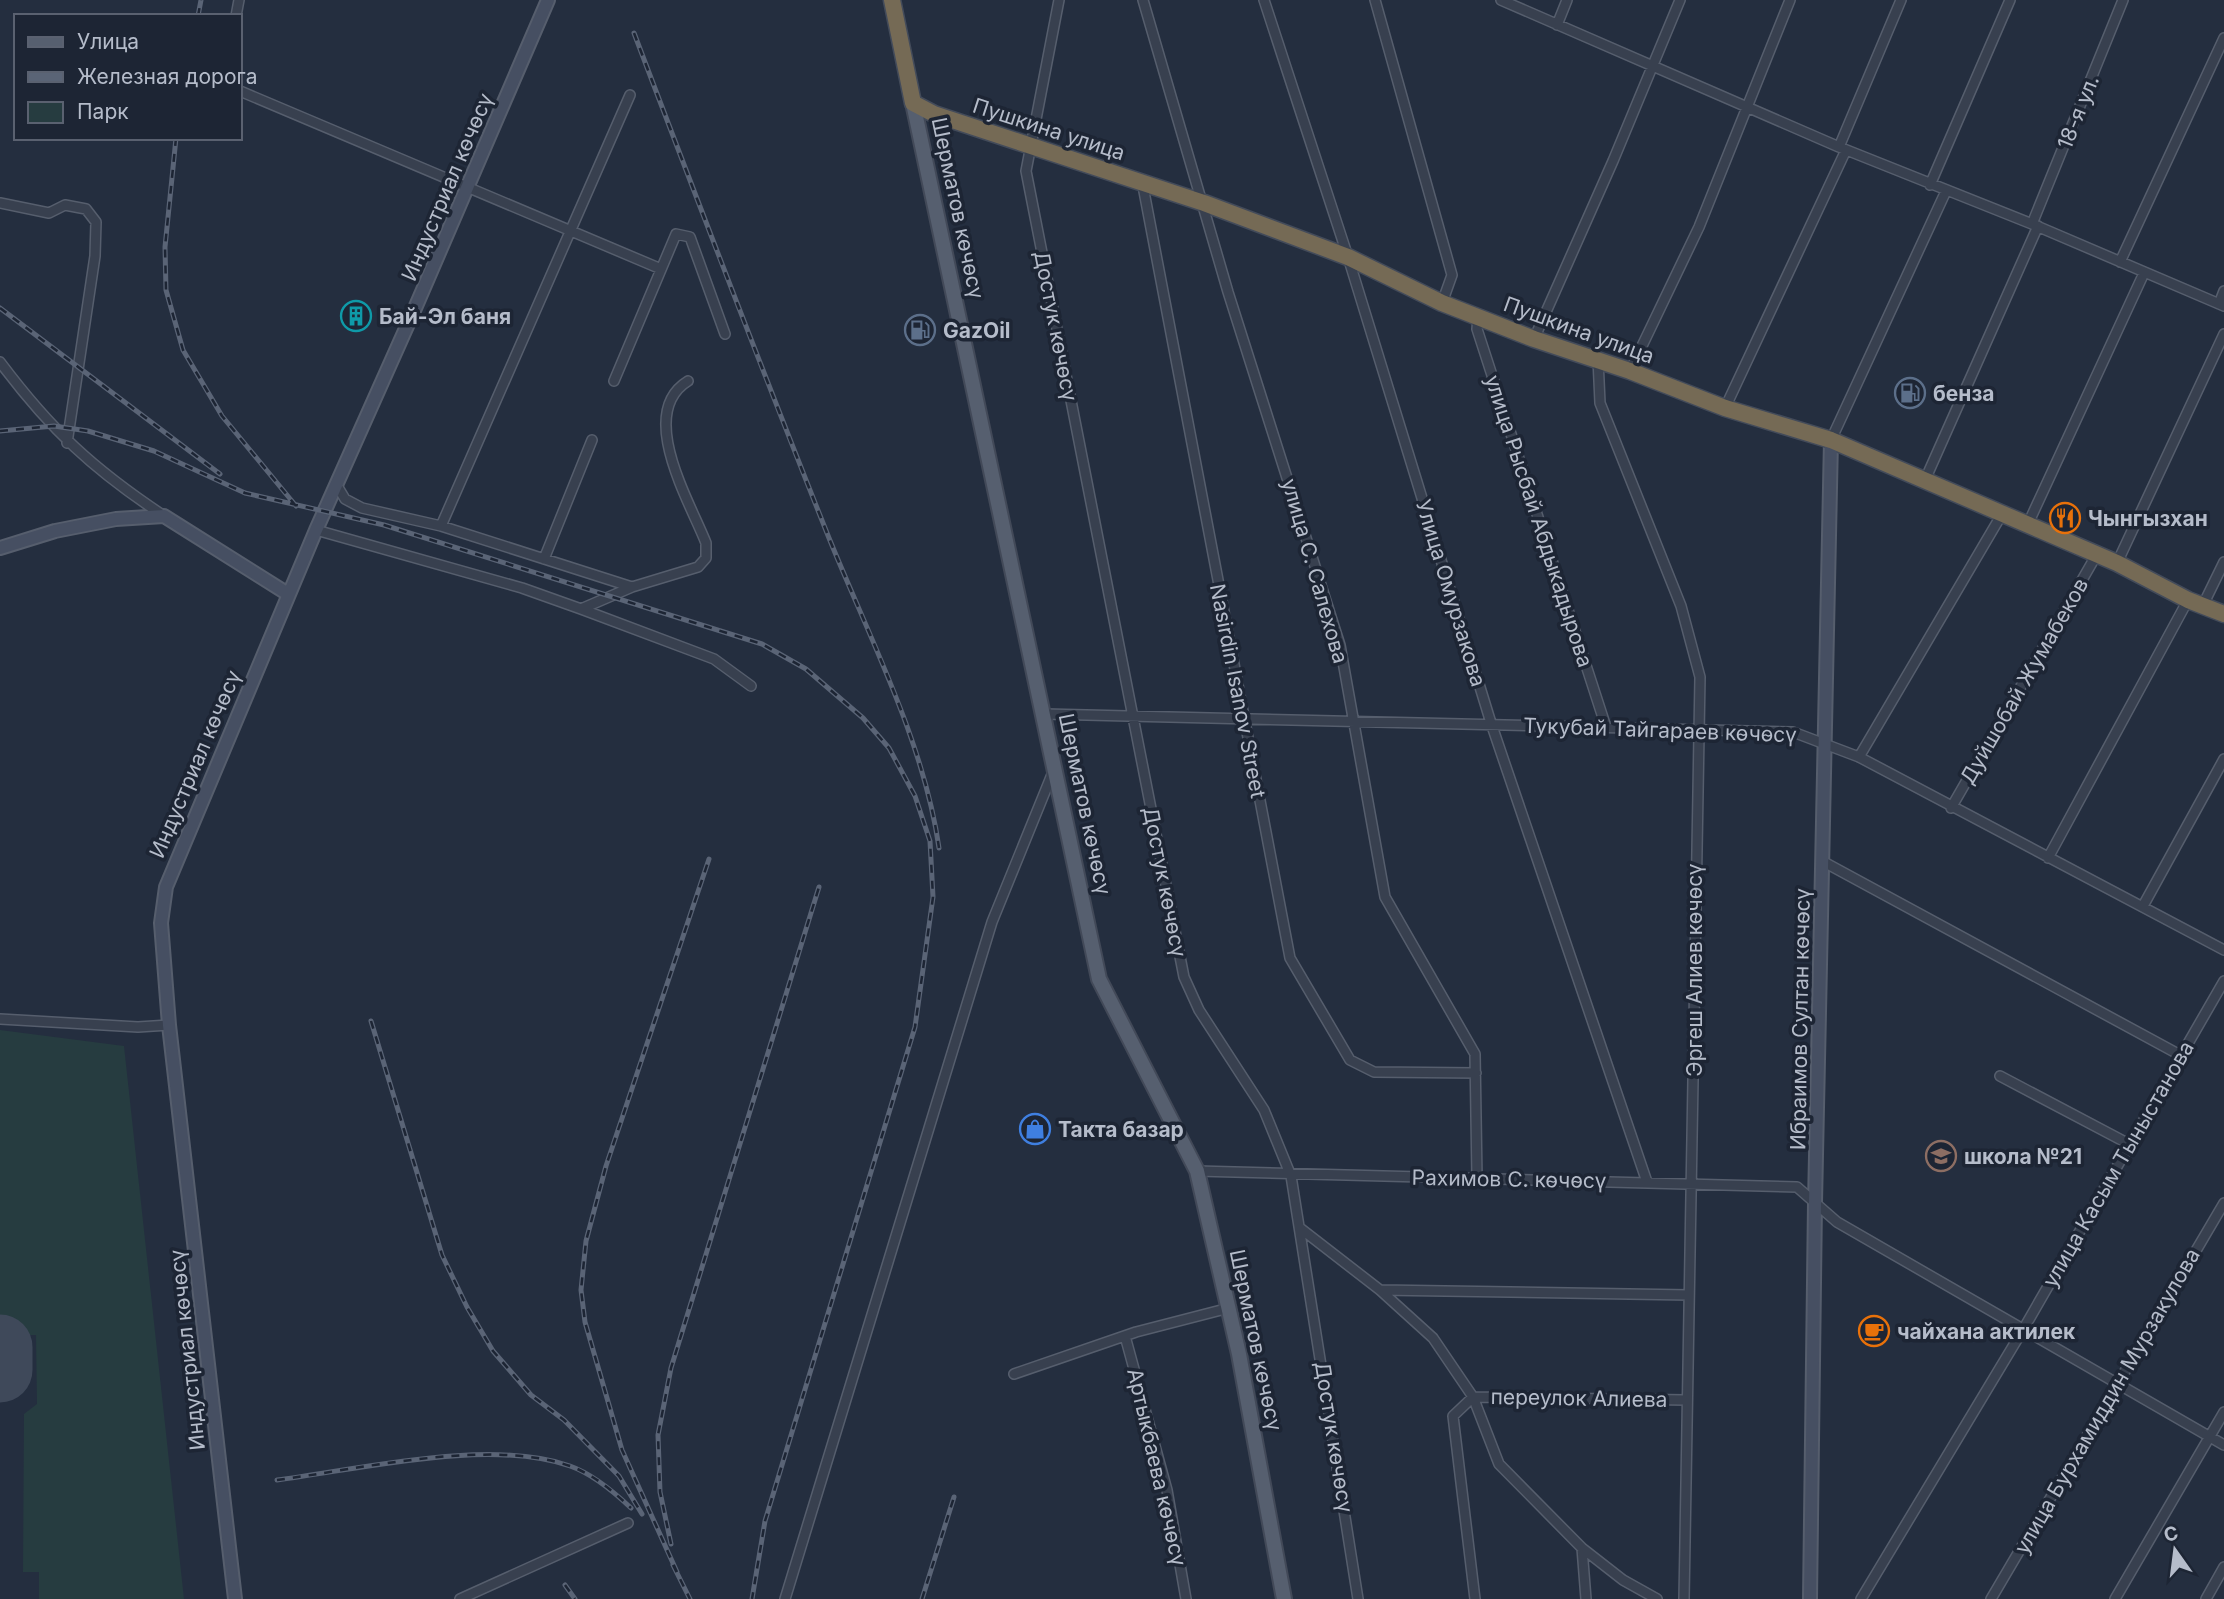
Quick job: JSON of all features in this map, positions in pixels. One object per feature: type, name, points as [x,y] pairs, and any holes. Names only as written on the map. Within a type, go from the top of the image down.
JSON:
[{"type":"highway","name":"Шерматов көчөсү","points":[[892,0],[913,103]]},
{"type":"highway","name":"Пушкина улица","points":[[913,103],[934,114],[1142,181],[1348,257],[1442,303],[1534,339],[1598,359],[1725,408],[1831,440],[2097,554],[2224,614]]},
{"type":"main road","name":"Индустриал көчөсү","points":[[235,1599],[169,1025],[161,923],[166,887],[288,594],[548,0]]},
{"type":"main road","name":"Шерматов көчөсү","points":[[913,103],[1045,714],[1099,979],[1197,1171],[1229,1308],[1284,1599]]},
{"type":"main road","name":"Ибраимов Султан көчөсү","points":[[1810,1599],[1815,1203],[1831,440]]},
{"type":"main road","points":[[0,548],[55,531],[103,522],[164,516],[288,594]]},
{"type":"street","name":"Достук көчөсү","points":[[1059,0],[1026,171],[1184,977],[1199,1010],[1264,1110],[1291,1176],[1358,1599]]},
{"type":"street","name":"улица С. Салехова","points":[[1143,0],[1228,292],[1339,645],[1385,897],[1475,1054],[1477,1178]]},
{"type":"street","name":"Улица Омурзакова","points":[[1264,0],[1348,257],[1492,723],[1647,1182]]},
{"type":"street","points":[[1375,0],[1452,275],[1442,303]]},
{"type":"street","points":[[1501,0],[1842,148],[2035,225],[2221,305],[2224,291]]},
{"type":"street","points":[[1557,25],[1567,0]]},
{"type":"street","points":[[1534,339],[1680,0]]},
{"type":"street","points":[[1630,371],[1699,227],[1790,0]]},
{"type":"street","points":[[1725,408],[1842,148],[1901,0]]},
{"type":"street","points":[[1930,185],[2010,0]]},
{"type":"street","name":"18-я ул.","points":[[1925,480],[2035,225],[2123,0]]},
{"type":"street","points":[[2120,262],[2224,37]]},
{"type":"street","points":[[242,92],[661,269]]},
{"type":"street","points":[[441,526],[629,95]]},
{"type":"street","name":"Nasirdin Isanov Street","points":[[1142,181],[1290,958],[1350,1060],[1374,1072],[1476,1073]]},
{"type":"street","points":[[1831,440],[1946,191]]},
{"type":"street","points":[[0,203],[49,213],[65,205],[86,209],[96,222],[95,256],[67,443]]},
{"type":"street","points":[[614,381],[676,234],[690,237],[725,334]]},
{"type":"street","points":[[2027,526],[2144,273]]},
{"type":"street","name":"улица Рысбай Абдыкадырова","points":[[1478,315],[1477,329],[1606,727]]},
{"type":"street","points":[[2117,563],[2224,334]]},
{"type":"street","name":"Эргеш Алиев көчөсү","points":[[1598,359],[1600,403],[1681,606],[1700,677],[1684,1599]]},
{"type":"street","points":[[0,362],[67,443],[118,486],[164,516]]},
{"type":"street","points":[[581,609],[632,587],[698,567],[706,558],[706,543],[666,445],[665,426],[670,403],[678,388],[688,382]]},
{"type":"street","points":[[544,559],[592,440]]},
{"type":"street","points":[[336,484],[345,499],[362,509],[441,526],[632,587]]},
{"type":"street","points":[[1859,757],[2002,514]]},
{"type":"street","points":[[316,530],[522,588],[581,609],[714,659],[751,686]]},
{"type":"street","name":"Дуйшобай Жумабеков","points":[[1951,808],[2097,554]]},
{"type":"street","points":[[2048,858],[2196,602],[2224,562]]},
{"type":"street","name":"Тукубай Тайгараев көчөсү","points":[[1045,714],[1353,723],[1698,727],[1793,732],[1859,757],[2224,950]]},
{"type":"street","points":[[2143,906],[2224,759]]},
{"type":"street","points":[[785,1599],[992,922],[1055,767]]},
{"type":"street","points":[[1822,861],[2180,1055]]},
{"type":"street","name":"улица Касым Тыныстанова","points":[[1861,1599],[2024,1328],[2224,981]]},
{"type":"street","points":[[0,1019],[138,1027],[169,1025]]},
{"type":"street","points":[[2000,1076],[2129,1143]]},
{"type":"street","name":"Рахимов С. көчөсү","points":[[1197,1171],[1291,1176],[1797,1187],[1838,1222],[2224,1445]]},
{"type":"street","name":"улица Бурхамиддин Мурзакулова","points":[[1991,1599],[2224,1203]]},
{"type":"street","points":[[1300,1228],[1380,1290],[1433,1338],[1473,1396],[1499,1464],[1582,1548],[1623,1580],[1657,1599]]},
{"type":"street","points":[[1380,1290],[1689,1295]]},
{"type":"street","points":[[1014,1374],[1125,1336],[1229,1308]]},
{"type":"street","name":"Артыкбаева көчөсү","points":[[1125,1336],[1167,1490],[1186,1599]]},
{"type":"street","points":[[1473,1396],[1452,1416],[1475,1599]]},
{"type":"street","name":"переулок Алиева","points":[[1473,1396],[1686,1399]]},
{"type":"street","points":[[2115,1599],[2224,1412]]},
{"type":"street","points":[[460,1599],[628,1522]]},
{"type":"street","points":[[1582,1548],[1586,1599]]},
{"type":"street","points":[[2206,1599],[2224,1567]]},
{"type":"green space","points":[[0,1030],[124,1046],[184,1599],[39,1599],[39,1572],[23,1572],[24,1414],[37,1404],[36,1335],[0,1335]]},
{"type":"runway","points":[[0,1347],[0,1370]]},
{"type":"railway","points":[[198,14],[201,0]]},
{"type":"railway","points":[[634,33],[804,475],[908,729],[932,808],[939,848]]},
{"type":"railway","points":[[176,140],[165,247],[166,290],[183,350],[222,416],[296,506]]},
{"type":"railway","points":[[0,308],[220,474]]},
{"type":"railway","points":[[0,431],[54,426],[88,431],[154,451],[245,493],[384,525],[762,644],[806,669],[863,718],[889,748],[915,796],[930,841],[933,897],[915,1027],[765,1521],[752,1599]]},
{"type":"railway","points":[[677,1572],[622,1450],[585,1322],[581,1290],[586,1241],[606,1166],[709,859]]},
{"type":"railway","points":[[671,1544],[660,1492],[658,1435],[671,1368],[819,887]]},
{"type":"railway","points":[[371,1021],[442,1255],[467,1307],[493,1351],[531,1395],[564,1420],[619,1476],[642,1514]]},
{"type":"railway","points":[[277,1480],[425,1458],[502,1455],[538,1458],[579,1469],[603,1484],[631,1508]]},
{"type":"railway","points":[[922,1599],[954,1497]]},
{"type":"railway","points":[[673,1565],[690,1599]]},
{"type":"railway","points":[[565,1585],[575,1599]]},
{"type":"place","name":"Бай-Эл баня","points":[[356,316]]},
{"type":"place","name":"GazOil","points":[[920,330]]},
{"type":"place","name":"бенза","points":[[1910,393]]},
{"type":"place","name":"Чынгызхан","points":[[2065,518]]},
{"type":"place","name":"Такта базар","points":[[1035,1129]]},
{"type":"place","name":"школа №21","points":[[1941,1156]]},
{"type":"place","name":"чайхана актилек","points":[[1874,1331]]}]
